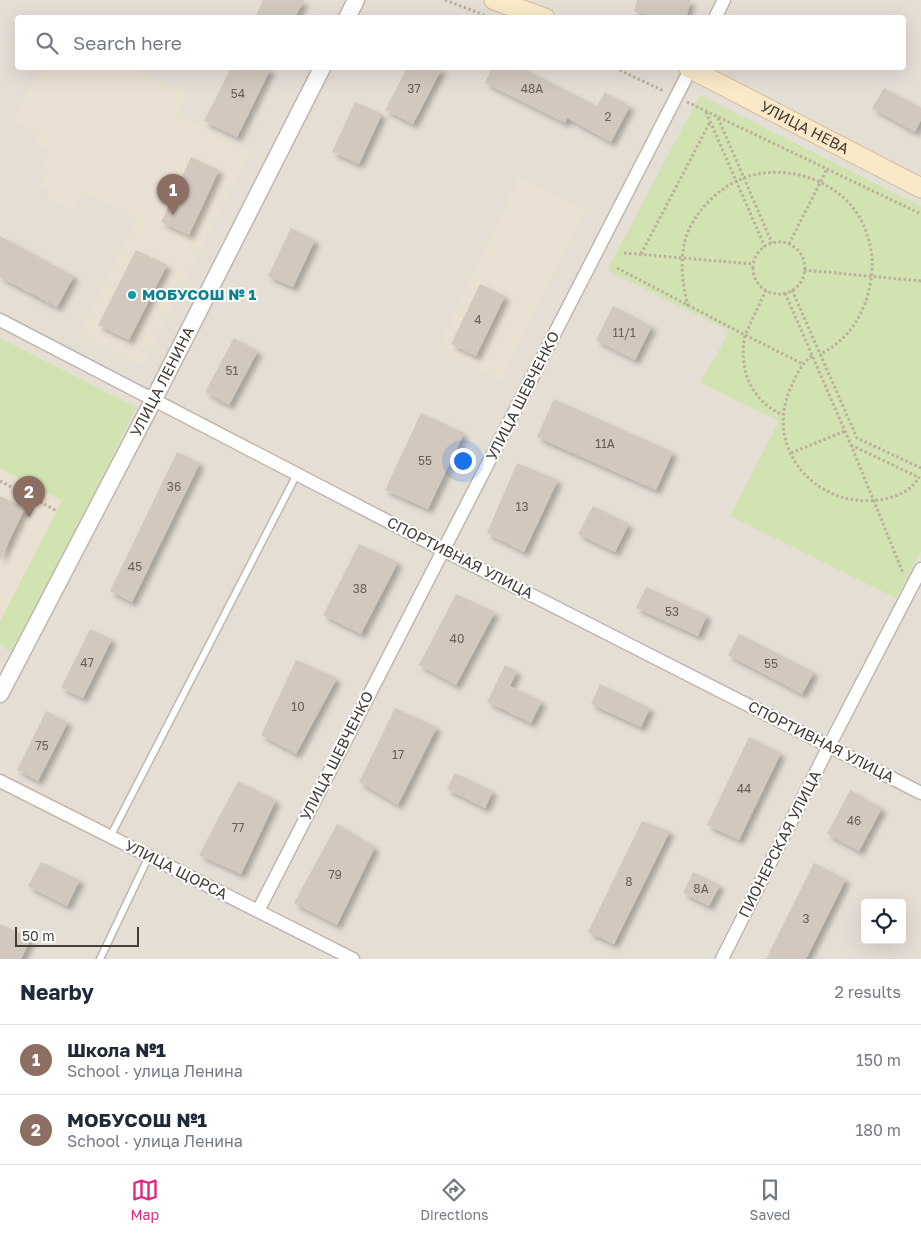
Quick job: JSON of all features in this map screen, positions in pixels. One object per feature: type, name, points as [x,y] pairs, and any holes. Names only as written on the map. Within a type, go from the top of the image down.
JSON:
[{"type":"main road","points":[[494,0],[536,15]]},
{"type":"main road","name":"УЛИЦА НЕВА","points":[[695,70],[921,188]]},
{"type":"street","points":[[348,15],[356,0]]},
{"type":"street","points":[[717,15],[724,0]]},
{"type":"street","name":"УЛИЦА ЛЕНИНА","points":[[0,694],[154,399],[321,70]]},
{"type":"street","name":"УЛИЦА ШЕВЧЕНКО","points":[[258,911],[690,70]]},
{"type":"street","name":"СПОРТИВНАЯ УЛИЦА","points":[[0,320],[443,550],[921,793]]},
{"type":"street","name":"ПИОНЕРСКАЯ УЛИЦА","points":[[722,959],[829,746],[921,569]]},
{"type":"street","name":"УЛИЦА ЩОРСА","points":[[0,781],[352,959]]},
{"type":"lane","points":[[110,836],[297,474]]},
{"type":"lane","points":[[100,959],[149,856]]},
{"type":"path","points":[[445,0],[482,15]]},
{"type":"path","points":[[619,70],[921,214]]},
{"type":"path","points":[[706,111],[765,247]]},
{"type":"path","points":[[718,117],[772,243]]},
{"type":"path","points":[[641,254],[710,122]]},
{"type":"path","points":[[789,244],[827,169]]},
{"type":"path","points":[[688,306],[685,292],[683,258],[687,235],[698,214],[713,196],[744,178],[767,173],[784,172],[820,182],[841,196],[858,214],[870,244],[873,268],[868,297],[856,322],[840,340],[820,354]]},
{"type":"path","points":[[772,243],[789,244],[803,258],[804,270],[800,282],[792,290],[785,293],[778,294],[766,290],[756,281],[753,273],[753,264],[756,256],[772,243]]},
{"type":"path","points":[[624,252],[753,264]]},
{"type":"path","points":[[617,268],[803,364]]},
{"type":"path","points":[[804,270],[921,281]]},
{"type":"path","points":[[766,290],[744,335],[743,363],[751,387],[767,407],[783,415]]},
{"type":"path","points":[[792,290],[857,438],[921,468]]},
{"type":"path","points":[[785,293],[904,574]]},
{"type":"path","points":[[812,356],[803,364],[789,390],[783,415],[786,440],[791,453],[799,468],[809,480],[827,492],[850,499],[874,501],[899,495],[912,487],[920,478],[851,446]]},
{"type":"path","points":[[791,453],[845,431]]},
{"type":"path","points":[[0,481],[57,511]]},
{"type":"shaded area","points":[[0,0],[921,0],[921,959],[0,959]]},
{"type":"shaded area","points":[[38,70],[139,70],[188,94],[178,114],[251,151],[141,366],[79,335],[137,220],[84,193],[74,211],[46,197],[49,191],[40,186],[49,167],[43,163],[49,150],[35,143],[39,135],[12,121]]},
{"type":"shaded area","points":[[519,177],[585,209],[502,380],[438,349]]},
{"type":"shaded area","points":[[0,345],[116,403],[0,630]]},
{"type":"green space","points":[[700,95],[921,206],[921,551],[896,598],[730,516],[779,421],[700,383],[730,331],[607,270]]},
{"type":"green space","points":[[0,338],[136,407],[86,513],[11,652],[0,645],[0,621],[62,501],[0,468]]},
{"type":"building","points":[[263,0],[304,0],[296,15],[256,15]]},
{"type":"building","points":[[637,0],[691,0],[687,15],[647,15],[634,11]]},
{"type":"building","points":[[230,70],[270,70],[237,137],[204,121]]},
{"type":"building","points":[[406,70],[441,70],[413,124],[385,110]]},
{"type":"building","points":[[491,70],[526,70],[597,106],[605,92],[630,106],[611,142],[567,118],[565,123],[485,83]]},
{"type":"building","points":[[884,88],[921,108],[921,120],[915,132],[872,108]]},
{"type":"building","points":[[355,102],[382,114],[359,164],[332,152]]},
{"type":"building","points":[[191,157],[219,170],[189,235],[161,222]]},
{"type":"building","points":[[291,228],[315,240],[293,287],[268,276]]},
{"type":"building","points":[[0,236],[74,276],[57,307],[0,277]]},
{"type":"building","name":"МОБУСОШ № 1","points":[[136,250],[167,265],[129,340],[98,325]]},
{"type":"building","points":[[480,284],[505,296],[476,356],[451,344]]},
{"type":"building","points":[[613,306],[652,326],[635,360],[596,340]]},
{"type":"building","points":[[234,338],[258,351],[229,405],[205,392]]},
{"type":"building","points":[[554,399],[673,452],[656,490],[537,437]]},
{"type":"building","points":[[421,413],[464,433],[428,509],[385,490]]},
{"type":"building","points":[[177,452],[200,463],[132,602],[110,591]]},
{"type":"building","points":[[517,463],[558,480],[524,552],[487,533]]},
{"type":"building","points":[[0,496],[25,508],[0,560]]},
{"type":"building","points":[[593,506],[629,524],[615,552],[578,534]]},
{"type":"building","points":[[359,544],[398,562],[361,634],[323,615]]},
{"type":"building","points":[[646,587],[707,615],[698,636],[636,608]]},
{"type":"building","points":[[456,594],[495,612],[456,685],[419,665]]},
{"type":"building","points":[[90,629],[112,639],[83,698],[61,688]]},
{"type":"building","points":[[739,634],[814,672],[802,694],[728,655]]},
{"type":"building","points":[[296,660],[337,678],[296,754],[261,735]]},
{"type":"building","points":[[505,665],[517,671],[510,686],[542,701],[531,723],[487,702]]},
{"type":"building","points":[[600,684],[650,708],[641,727],[591,704]]},
{"type":"building","points":[[395,708],[437,727],[398,805],[359,782]]},
{"type":"building","points":[[46,711],[68,722],[38,781],[17,770]]},
{"type":"building","points":[[749,737],[781,753],[739,840],[707,825]]},
{"type":"building","points":[[455,773],[493,791],[485,808],[447,789]]},
{"type":"building","points":[[238,781],[276,800],[241,874],[199,855]]},
{"type":"building","points":[[850,790],[882,808],[859,851],[827,834]]},
{"type":"building","points":[[642,821],[670,831],[614,944],[588,932]]},
{"type":"building","points":[[337,824],[375,847],[337,925],[294,903]]},
{"type":"building","points":[[41,862],[80,880],[67,906],[28,886]]},
{"type":"building","points":[[814,863],[846,879],[806,959],[766,959]]},
{"type":"building","points":[[693,872],[720,885],[709,906],[683,893]]},
{"type":"building","points":[[0,924],[31,939],[21,959],[0,959]]},
{"type":"place","name":"Школа №1","points":[[173,215]]},
{"type":"place","name":"МОБУСОШ № 1","points":[[132,295]]},
{"type":"place","name":"МОБУСОШ №1","points":[[29,517]]}]
